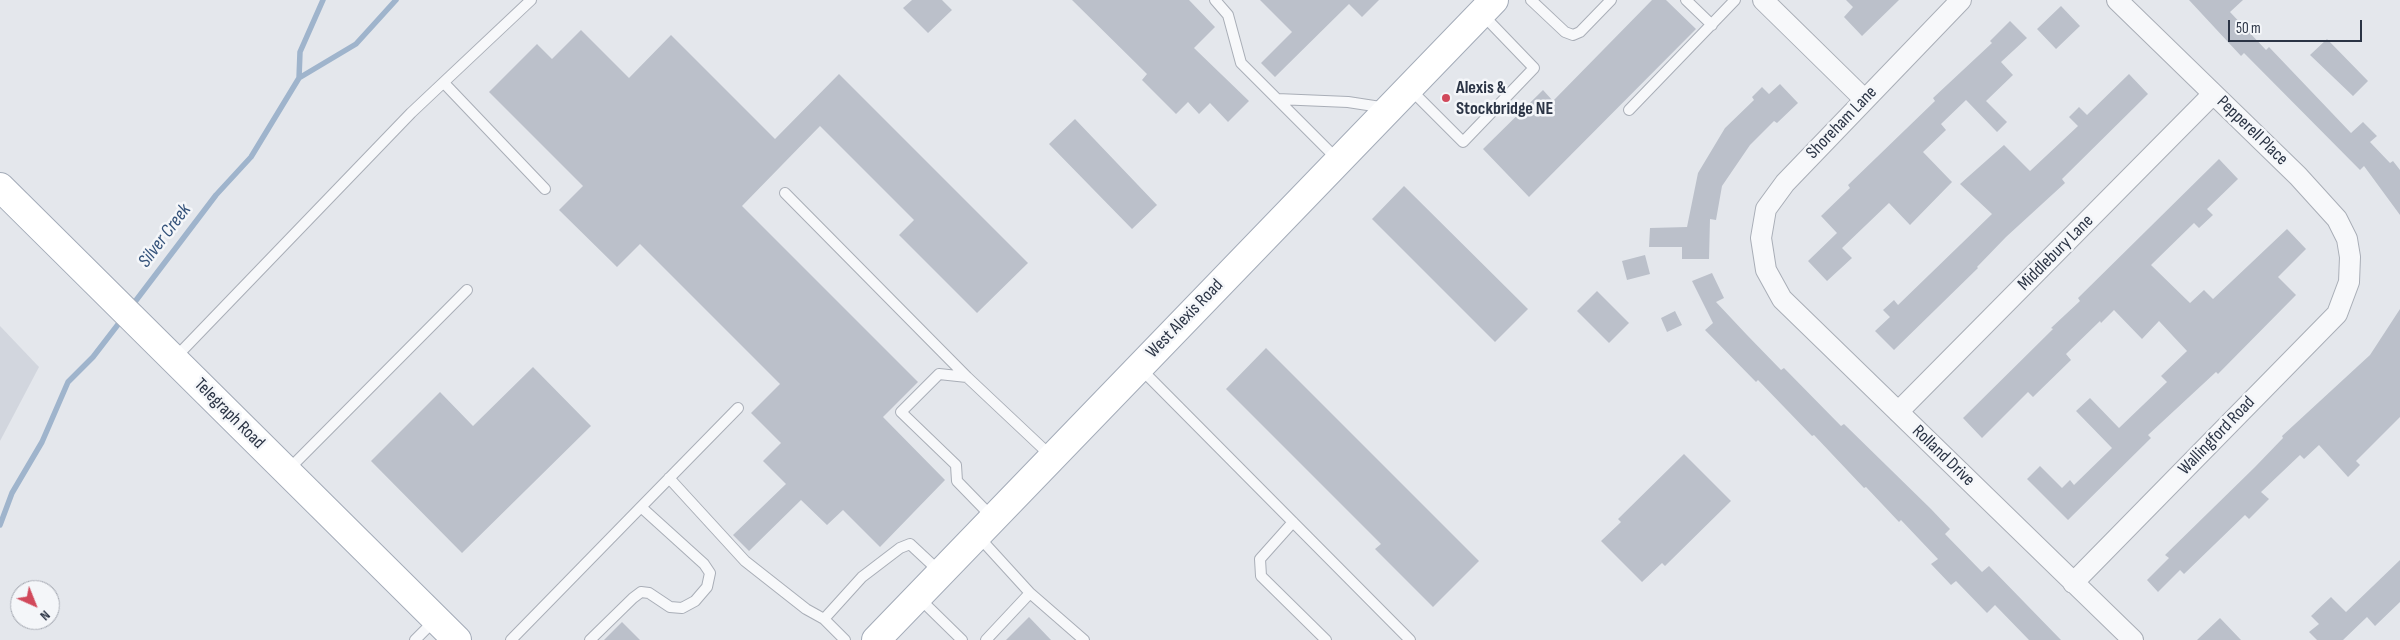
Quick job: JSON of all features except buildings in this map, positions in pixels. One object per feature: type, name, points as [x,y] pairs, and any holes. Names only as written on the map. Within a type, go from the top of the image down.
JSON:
[{"type":"main road","name":"West Alexis Road","points":[[876,640],[1488,7]]},
{"type":"main road","name":"Telegraph Road","points":[[0,189],[457,640]]},
{"type":"street","points":[[1763,0],[1864,99]]},
{"type":"street","name":"Shoreham Lane","points":[[1765,265],[1761,238],[1766,209],[1784,183],[1961,0]]},
{"type":"street","name":"Pepperell Place","points":[[2117,0],[2298,176],[2337,219],[2347,239],[2349,248],[2348,282]]},
{"type":"street","name":"Middlebury Lane","points":[[1898,412],[2214,94]]},
{"type":"street","name":"Rolland Drive","points":[[1765,265],[1782,299],[2133,640]]},
{"type":"street","name":"Wallingford Road","points":[[2073,583],[2337,314],[2348,282]]},
{"type":"lane","points":[[173,359],[410,113],[531,0]]},
{"type":"lane","points":[[1215,0],[1228,15],[1242,63],[1339,161]]},
{"type":"lane","points":[[1531,0],[1565,32],[1573,35],[1580,32],[1611,0]]},
{"type":"lane","points":[[1686,0],[1712,24]]},
{"type":"lane","points":[[1629,110],[1736,0]]},
{"type":"lane","points":[[1410,88],[1463,142],[1476,129],[1534,68],[1488,7]]},
{"type":"lane","points":[[444,83],[545,189]]},
{"type":"lane","points":[[1277,99],[1348,102],[1390,108]]},
{"type":"lane","points":[[785,193],[967,377],[1052,456]]},
{"type":"lane","points":[[287,471],[467,290]]},
{"type":"lane","points":[[1139,366],[1410,640]]},
{"type":"lane","points":[[967,377],[939,374],[901,412],[956,465],[957,481],[1030,593],[1084,640]]},
{"type":"lane","points":[[511,640],[738,408]]},
{"type":"lane","points":[[669,478],[745,561],[806,610],[824,619],[845,640]]},
{"type":"lane","points":[[590,640],[641,592],[649,593],[670,607],[682,608],[695,601],[707,587],[710,573],[704,564],[641,507]]},
{"type":"lane","points":[[1293,522],[1260,559],[1261,576],[1326,640]]},
{"type":"lane","points":[[824,619],[862,577],[900,548],[910,544],[941,572]]},
{"type":"lane","points":[[986,640],[1030,593]]},
{"type":"lane","points":[[917,597],[962,640]]},
{"type":"lane","points":[[415,640],[436,619]]},
{"type":"shaded area","points":[[0,326],[39,367],[0,441]]},
{"type":"waterway","points":[[299,78],[300,52],[323,0]]},
{"type":"waterway","name":"Silver Creek","points":[[131,307],[216,195],[251,157],[299,78],[356,44],[396,0]]},
{"type":"waterway","name":"Silver Creek","points":[[0,525],[12,493],[42,442],[68,382],[93,357],[123,318]]},
{"type":"place","name":"Alexis & Stockbridge NE","points":[[1446,98]]}]
